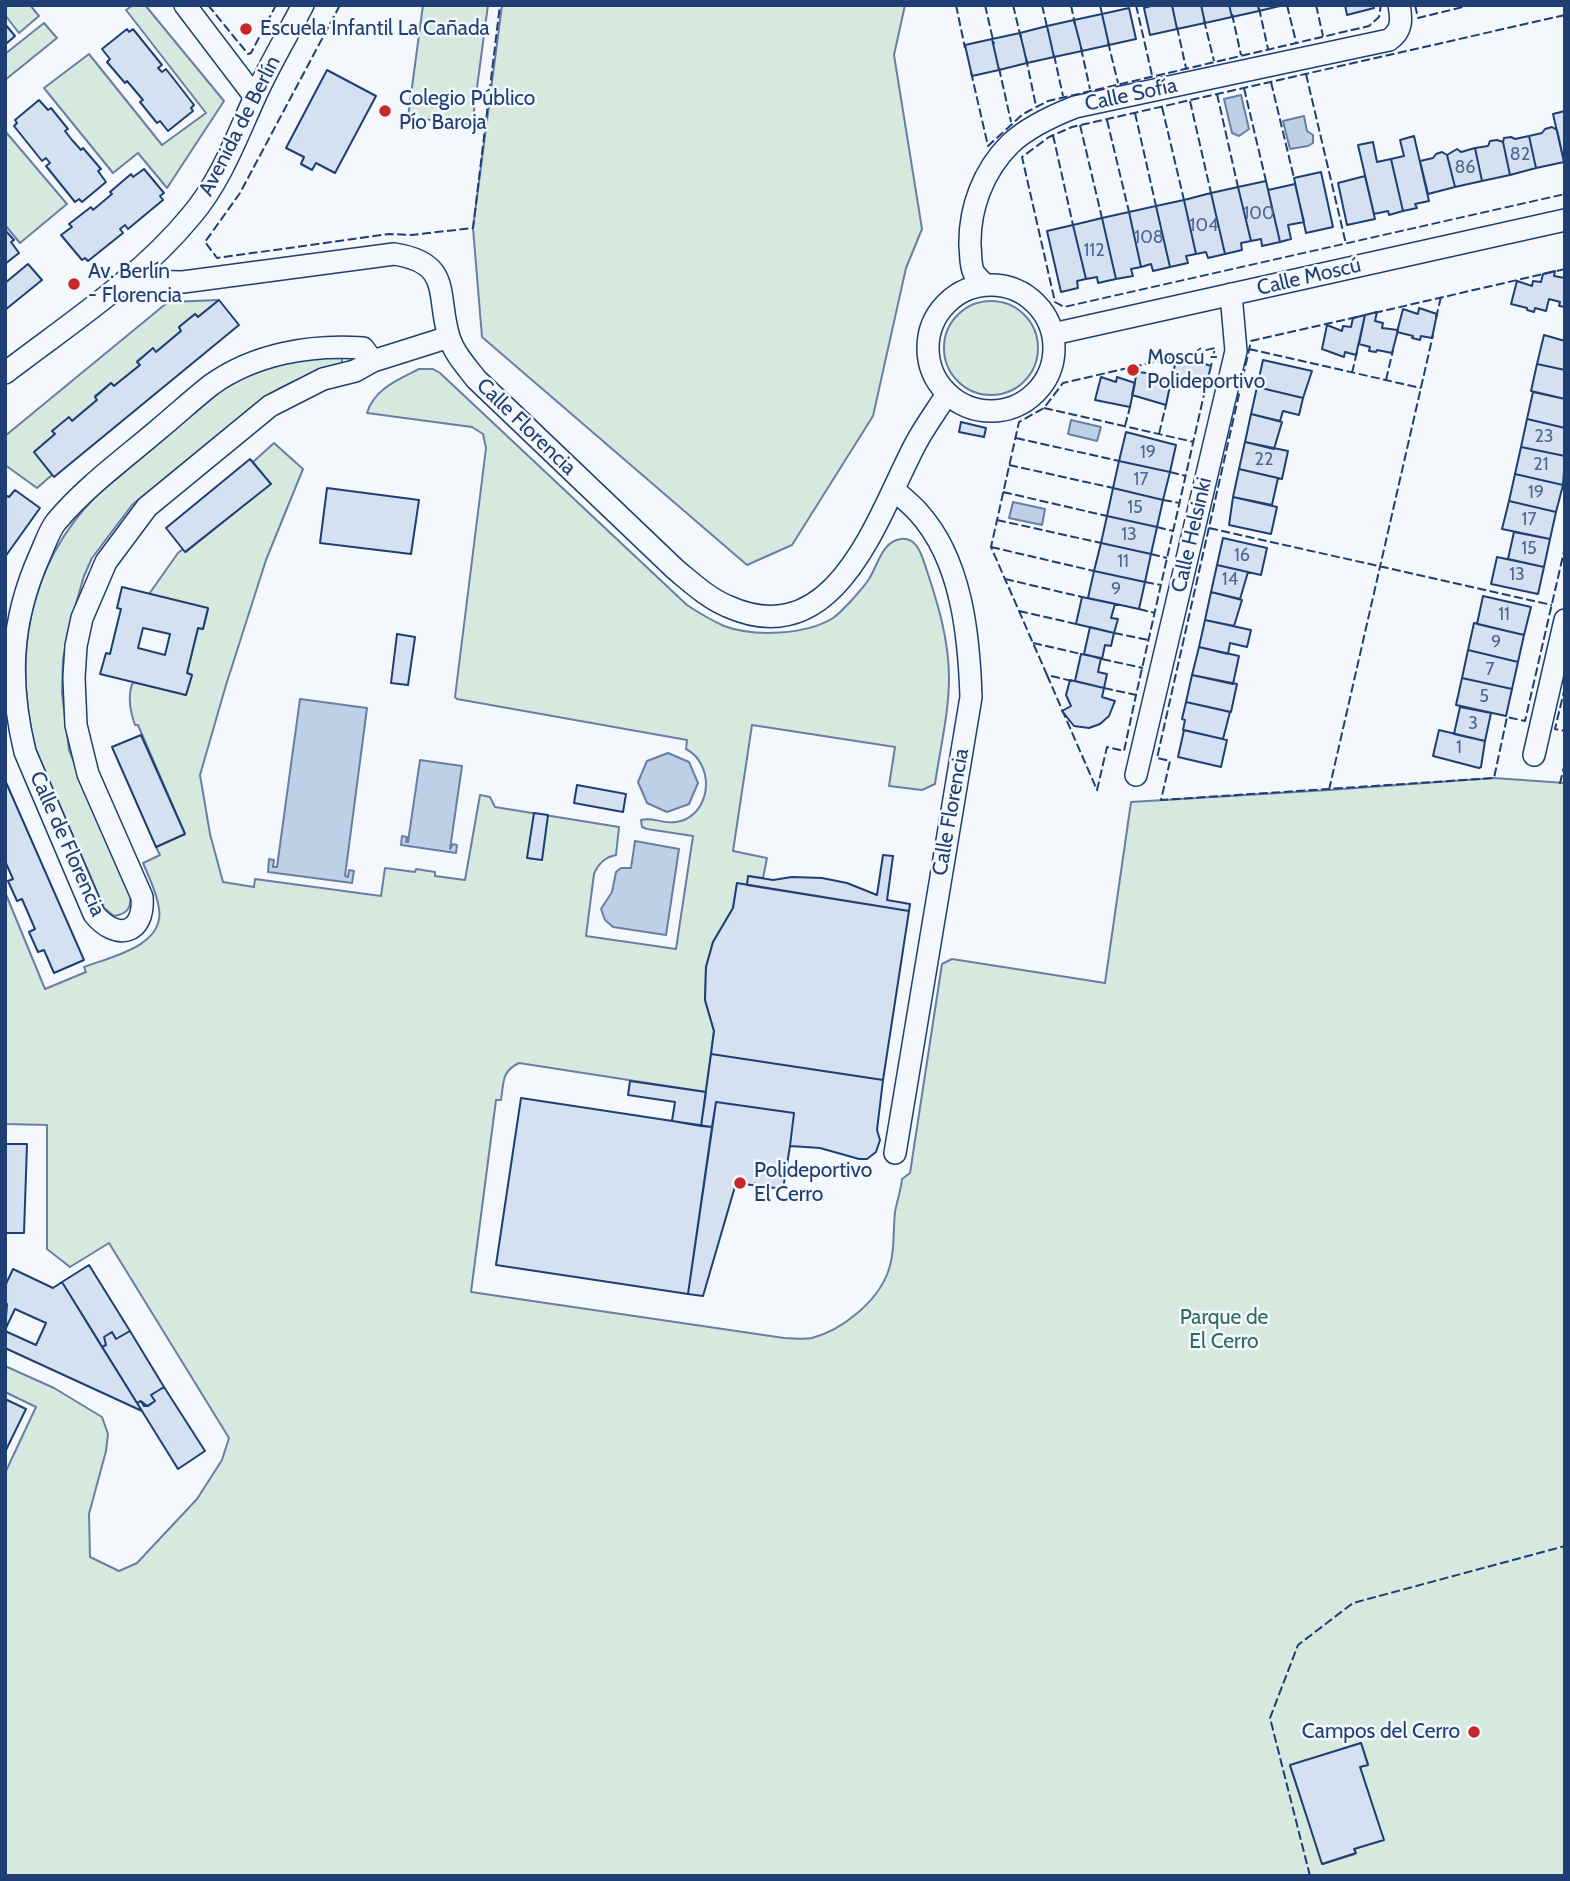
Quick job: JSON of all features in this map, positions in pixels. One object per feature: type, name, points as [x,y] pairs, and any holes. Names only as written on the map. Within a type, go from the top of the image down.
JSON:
[{"type":"street","points":[[185,5],[255,97]]},
{"type":"street","name":"Avenida de Berlín","points":[[5,373],[125,281],[175,234],[209,192],[303,5]]},
{"type":"street","name":"Calle Sofía","points":[[985,285],[973,272],[971,255],[970,224],[979,192],[993,163],[1011,143],[1029,129],[1051,116],[1075,107],[1389,40],[1397,35],[1400,13]]},
{"type":"street","name":"Calle Moscú","points":[[1053,334],[1565,220]]},
{"type":"street","name":"Calle Florencia","points":[[125,281],[183,282],[394,254],[412,257],[426,264],[437,279],[443,295],[449,337],[457,354],[476,379],[675,569],[707,595],[748,614],[790,614],[810,607],[842,580],[861,553],[916,443],[947,394]]},
{"type":"street","points":[[985,285],[1015,290],[1027,296],[1036,303],[1053,334],[1048,374],[1039,390],[1027,400],[1003,410],[986,411],[965,406],[940,387],[930,367],[928,345],[931,327],[940,310],[956,295],[968,289],[985,285]]},
{"type":"street","name":"Calle Helsinki","points":[[1136,775],[1236,351],[1231,294]]},
{"type":"street","name":"Calle de Florencia","points":[[373,361],[363,348],[337,346],[286,352],[240,368],[212,384],[83,494],[54,524],[31,575],[15,637],[14,679],[22,738],[31,765],[94,914],[103,925],[116,931],[128,931],[138,922],[143,911],[142,897],[88,774],[80,748],[74,704],[74,678],[82,618],[106,562],[146,507],[270,406],[323,379],[355,372],[373,361],[449,337]]},
{"type":"street","name":"Calle Florencia","points":[[894,490],[919,514],[939,544],[953,576],[970,655],[971,697],[895,1153]]},
{"type":"street","points":[[1534,755],[1565,620]]},
{"type":"green space","points":[[5,5],[30,5],[39,16],[19,33],[5,15]]},
{"type":"green space","points":[[133,5],[145,5],[224,101],[167,188],[138,153],[113,173],[44,88],[89,54],[162,145],[206,113],[126,10]]},
{"type":"green space","points":[[423,5],[488,5],[472,125],[408,117]]},
{"type":"green space","points":[[502,5],[905,5],[894,55],[922,229],[906,268],[873,416],[792,545],[747,565],[482,337],[473,228]]},
{"type":"green space","points":[[44,23],[57,38],[5,80],[5,54]]},
{"type":"green space","points":[[5,131],[67,204],[20,243],[5,225]]},
{"type":"green space","points":[[219,300],[198,317],[195,314],[179,327],[181,331],[156,352],[153,349],[137,361],[140,365],[114,386],[111,383],[95,396],[97,400],[72,421],[69,418],[53,431],[55,434],[34,452],[52,475],[37,488],[5,465],[5,436],[168,302]]},
{"type":"green space","points":[[991,301],[1009,304],[1024,315],[1035,330],[1038,348],[1035,366],[1024,381],[1009,392],[991,395],[973,392],[958,381],[947,366],[944,348],[947,330],[958,315],[973,304]]},
{"type":"green space","points":[[342,356],[342,365],[300,379],[262,399],[132,505],[92,558],[84,576],[68,631],[63,660],[62,693],[69,750],[130,893],[128,909],[123,914],[114,916],[104,908],[36,750],[26,681],[27,647],[32,614],[41,583],[55,552],[73,523],[96,496],[229,384],[281,362]]},
{"type":"green space","name":"Parque de El Cerro","points":[[419,369],[433,369],[440,373],[687,605],[724,626],[765,633],[795,631],[822,624],[837,615],[858,593],[889,544],[901,539],[912,541],[921,553],[935,595],[949,664],[948,704],[935,784],[922,790],[889,786],[895,747],[752,725],[733,851],[767,858],[763,878],[749,876],[747,885],[737,884],[733,908],[713,942],[706,967],[705,1000],[714,1031],[706,1092],[519,1063],[513,1066],[504,1078],[501,1100],[496,1100],[471,1292],[784,1338],[809,1339],[835,1329],[867,1304],[888,1272],[902,1179],[910,1173],[942,964],[952,959],[1105,983],[1131,802],[1494,778],[1565,783],[1565,1876],[5,1876],[5,1473],[36,1407],[5,1392],[5,1366],[54,1388],[102,1417],[108,1434],[89,1514],[90,1557],[119,1571],[137,1563],[197,1499],[222,1460],[229,1438],[109,1243],[70,1267],[47,1249],[47,1125],[5,1124],[5,892],[45,989],[86,972],[84,967],[134,948],[145,941],[159,922],[155,891],[143,863],[160,855],[156,847],[185,834],[138,725],[135,725],[130,693],[133,682],[186,695],[192,675],[187,673],[198,628],[203,629],[208,609],[149,594],[178,553],[183,549],[186,552],[270,484],[253,462],[274,443],[303,469],[266,560],[200,775],[210,834],[223,882],[254,887],[255,879],[381,896],[385,868],[415,872],[416,869],[435,872],[435,876],[465,880],[480,795],[490,797],[495,807],[619,827],[616,855],[602,862],[594,874],[586,936],[676,949],[693,836],[647,829],[642,827],[641,820],[677,822],[694,814],[700,805],[706,785],[705,774],[695,756],[686,749],[687,740],[455,697],[486,448],[483,434],[472,427],[367,413],[381,391]],"holes":[[[1361,1743],[1368,1764],[1360,1767],[1383,1839],[1354,1849],[1355,1854],[1323,1864],[1290,1766]]]},
{"type":"water","points":[[1241,95],[1249,129],[1239,136],[1232,133],[1224,99]]},
{"type":"water","points":[[1304,116],[1307,131],[1313,135],[1313,143],[1290,149],[1283,121]]},
{"type":"water","points":[[1071,420],[1101,427],[1097,441],[1068,434]]},
{"type":"water","points":[[1013,502],[1045,509],[1042,525],[1009,518]]},
{"type":"water","points":[[300,699],[367,708],[345,876],[348,877],[349,870],[354,871],[352,883],[268,872],[269,859],[274,860],[273,867],[277,867]]},
{"type":"water","points":[[668,753],[689,762],[698,783],[689,804],[667,812],[647,803],[638,782],[647,761]]},
{"type":"water","points":[[420,760],[462,766],[450,849],[453,844],[457,845],[456,853],[401,845],[402,836],[407,837],[408,842]]},
{"type":"water","points":[[635,841],[679,849],[666,935],[613,927],[605,920],[601,909],[612,892],[616,872],[621,868],[631,868]]},
{"type":"building","points":[[1172,5],[1177,29],[1150,35],[1144,8]]},
{"type":"building","points":[[1172,5],[1201,5],[1205,23],[1177,29]]},
{"type":"building","points":[[1201,5],[1229,5],[1232,17],[1205,23]]},
{"type":"building","points":[[1229,5],[1258,5],[1259,11],[1232,17]]},
{"type":"building","points":[[1258,5],[1284,5],[1259,11]]},
{"type":"building","points":[[1345,5],[1373,5],[1374,8],[1347,15]]},
{"type":"building","points":[[1129,8],[1136,39],[1109,45],[1102,14]]},
{"type":"building","points":[[1102,14],[1109,45],[1082,51],[1074,20]]},
{"type":"building","points":[[1074,20],[1082,51],[1054,57],[1047,26]]},
{"type":"building","points":[[5,24],[15,36],[7,43],[5,41]]},
{"type":"building","points":[[1047,26],[1054,57],[1027,63],[1020,33]]},
{"type":"building","points":[[127,29],[129,32],[133,29],[162,65],[158,68],[162,72],[166,69],[194,105],[191,108],[193,111],[168,131],[160,121],[157,123],[140,102],[143,100],[107,62],[110,59],[102,49]]},
{"type":"building","points":[[1020,33],[1027,63],[999,70],[992,39]]},
{"type":"building","points":[[992,39],[999,70],[972,76],[965,45]]},
{"type":"building","points":[[327,70],[376,96],[335,173],[316,163],[312,170],[301,164],[304,157],[286,148]]},
{"type":"building","points":[[39,100],[48,110],[51,108],[68,129],[65,131],[72,140],[81,150],[83,148],[101,169],[98,171],[106,182],[82,202],[79,199],[75,202],[46,166],[50,163],[46,158],[42,161],[14,126],[17,123],[15,120]]},
{"type":"building","points":[[1565,111],[1565,162],[1564,162],[1553,114]]},
{"type":"building","points":[[1552,127],[1557,130],[1564,162],[1536,168],[1529,136]]},
{"type":"building","points":[[1414,136],[1429,201],[1415,204],[1417,208],[1403,211],[1391,159],[1404,156],[1400,140]]},
{"type":"building","points":[[1529,136],[1536,168],[1510,175],[1504,138]]},
{"type":"building","points":[[1490,141],[1503,142],[1510,175],[1482,181],[1475,148],[1488,146]]},
{"type":"building","points":[[1373,142],[1377,162],[1391,159],[1403,211],[1389,215],[1388,211],[1374,214],[1358,145]]},
{"type":"building","points":[[1475,148],[1482,181],[1455,187],[1447,155],[1457,149],[1461,152]]},
{"type":"building","points":[[1442,152],[1447,155],[1455,187],[1428,194],[1420,161],[1433,158]]},
{"type":"building","points":[[144,169],[164,193],[160,196],[163,200],[128,229],[125,225],[120,229],[123,233],[88,261],[85,258],[82,260],[61,235],[72,227],[69,224],[91,207],[93,210],[131,174],[133,177]]},
{"type":"building","points":[[1321,172],[1333,227],[1306,233],[1294,178]]},
{"type":"building","points":[[1365,176],[1375,219],[1347,225],[1338,183]]},
{"type":"building","points":[[1266,181],[1280,242],[1262,246],[1261,239],[1251,241],[1238,187]]},
{"type":"building","points":[[1295,184],[1304,222],[1288,225],[1291,239],[1280,242],[1268,190]]},
{"type":"building","points":[[1238,187],[1251,241],[1241,243],[1242,250],[1225,254],[1211,193]]},
{"type":"building","points":[[1211,193],[1225,254],[1208,258],[1206,252],[1196,254],[1184,200]]},
{"type":"building","points":[[1184,200],[1196,254],[1186,256],[1188,263],[1170,267],[1156,206]]},
{"type":"building","points":[[1156,206],[1170,267],[1153,271],[1151,264],[1141,267],[1129,212]]},
{"type":"building","points":[[1129,212],[1141,267],[1131,269],[1133,276],[1116,279],[1102,218]]},
{"type":"building","points":[[1102,218],[1116,279],[1098,283],[1097,277],[1086,279],[1073,225]]},
{"type":"building","points":[[1073,225],[1086,279],[1077,281],[1078,288],[1061,292],[1047,231]]},
{"type":"building","points":[[5,230],[14,240],[11,242],[19,253],[5,264]]},
{"type":"building","points":[[28,264],[42,280],[5,310],[5,283]]},
{"type":"building","points":[[1555,271],[1554,276],[1565,278],[1565,307],[1559,306],[1560,302],[1549,299],[1546,311],[1535,308],[1534,312],[1511,304],[1517,281],[1532,286],[1533,281],[1541,282],[1543,274]]},
{"type":"building","points":[[219,300],[239,325],[54,477],[34,452],[55,434],[52,431],[69,417],[72,421],[97,400],[95,397],[111,383],[114,386],[140,365],[137,362],[153,348],[156,352],[181,331],[179,327],[195,314],[198,317]]},
{"type":"building","points":[[1419,308],[1437,314],[1432,338],[1421,336],[1420,340],[1397,332],[1403,309],[1418,314]]},
{"type":"building","points":[[1377,312],[1375,321],[1383,323],[1382,328],[1398,330],[1392,353],[1369,351],[1370,347],[1359,344],[1365,315]]},
{"type":"building","points":[[1365,315],[1356,355],[1345,352],[1344,357],[1322,349],[1327,325],[1342,331],[1343,326],[1351,327],[1353,318]]},
{"type":"building","points":[[1544,335],[1565,341],[1565,370],[1537,364]]},
{"type":"building","points":[[1176,360],[1192,365],[1193,360],[1211,366],[1205,390],[1171,383]]},
{"type":"building","points":[[1263,360],[1312,371],[1303,398],[1257,387]]},
{"type":"building","points":[[1537,364],[1565,370],[1565,399],[1531,391]]},
{"type":"building","points":[[1137,372],[1157,374],[1155,380],[1171,381],[1166,405],[1132,395]]},
{"type":"building","points":[[1101,377],[1116,382],[1117,377],[1135,383],[1130,407],[1095,400]]},
{"type":"building","points":[[1257,387],[1303,398],[1299,415],[1283,411],[1280,421],[1251,414]]},
{"type":"building","points":[[1533,392],[1565,399],[1565,428],[1527,419]]},
{"type":"building","points":[[1251,414],[1282,422],[1274,449],[1245,442]]},
{"type":"building","points":[[1527,419],[1565,428],[1565,456],[1521,447]]},
{"type":"building","points":[[961,422],[986,428],[984,437],[959,432]]},
{"type":"building","points":[[1126,432],[1176,445],[1170,472],[1119,461]]},
{"type":"building","points":[[1245,442],[1288,451],[1282,479],[1239,469]]},
{"type":"building","points":[[1521,447],[1565,456],[1563,485],[1515,474]]},
{"type":"building","points":[[250,459],[271,484],[185,552],[166,528]]},
{"type":"building","points":[[1119,461],[1170,472],[1163,500],[1113,488]]},
{"type":"building","points":[[1239,469],[1278,478],[1272,505],[1233,497]]},
{"type":"building","points":[[1515,474],[1563,485],[1556,512],[1509,501]]},
{"type":"building","points":[[327,488],[419,500],[411,554],[320,543]]},
{"type":"building","points":[[1113,488],[1163,500],[1157,527],[1107,516]]},
{"type":"building","points":[[15,490],[40,508],[5,557],[5,495],[9,497]]},
{"type":"building","points":[[1233,497],[1277,507],[1271,534],[1229,525]]},
{"type":"building","points":[[1509,501],[1556,512],[1550,539],[1502,529]]},
{"type":"building","points":[[1107,516],[1157,527],[1151,554],[1101,543]]},
{"type":"building","points":[[1514,532],[1550,539],[1544,567],[1508,559]]},
{"type":"building","points":[[1223,538],[1267,548],[1261,575],[1217,565]]},
{"type":"building","points":[[1101,543],[1151,554],[1145,582],[1094,571]]},
{"type":"building","points":[[1497,557],[1544,567],[1538,594],[1491,584]]},
{"type":"building","points":[[1217,565],[1248,572],[1240,599],[1211,592]]},
{"type":"building","points":[[1094,571],[1145,582],[1139,609],[1088,598]]},
{"type":"building","points":[[122,587],[208,608],[203,629],[198,628],[187,673],[192,675],[186,695],[100,674],[106,653],[110,654],[121,609],[117,608]],"holes":[[[143,628],[170,634],[165,655],[138,648]]]},
{"type":"building","points":[[1211,592],[1242,600],[1234,626],[1205,620]]},
{"type":"building","points":[[1483,596],[1531,607],[1524,635],[1477,624]]},
{"type":"building","points":[[1082,597],[1115,604],[1111,618],[1118,619],[1114,633],[1076,624]]},
{"type":"building","points":[[1205,620],[1251,630],[1247,647],[1230,643],[1228,654],[1199,647]]},
{"type":"building","points":[[1474,623],[1524,635],[1518,662],[1468,650]]},
{"type":"building","points":[[1090,627],[1114,633],[1111,646],[1105,645],[1102,659],[1084,654]]},
{"type":"building","points":[[397,634],[415,637],[408,685],[391,683]]},
{"type":"building","points":[[1199,647],[1239,656],[1233,684],[1192,675]]},
{"type":"building","points":[[1468,650],[1518,662],[1512,689],[1462,678]]},
{"type":"building","points":[[1081,654],[1101,658],[1098,672],[1107,674],[1104,688],[1075,681]]},
{"type":"building","points":[[1192,675],[1237,684],[1231,712],[1186,702]]},
{"type":"building","points":[[1462,678],[1512,689],[1506,716],[1456,705]]},
{"type":"building","points":[[1070,680],[1104,688],[1102,697],[1115,701],[1109,716],[1100,724],[1089,728],[1074,726],[1062,711],[1071,706],[1066,695]]},
{"type":"building","points":[[1186,702],[1230,712],[1223,739],[1183,730],[1185,720],[1182,719]]},
{"type":"building","points":[[1460,707],[1491,713],[1485,741],[1454,734]]},
{"type":"building","points":[[1184,730],[1227,740],[1221,767],[1178,757]]},
{"type":"building","points":[[1439,730],[1485,741],[1481,767],[1433,756]]},
{"type":"building","points":[[141,735],[185,834],[156,847],[112,747]]},
{"type":"building","points":[[5,780],[84,960],[54,973],[44,950],[38,952],[29,932],[35,929],[22,899],[17,901],[8,881],[13,879],[5,861]]},
{"type":"building","points":[[577,785],[626,794],[623,812],[574,803]]},
{"type":"building","points":[[534,813],[548,815],[542,860],[527,858]]},
{"type":"building","points":[[883,855],[893,856],[887,900],[910,904],[909,911],[747,885],[748,876],[773,880],[792,877],[822,878],[847,883],[877,895]]},
{"type":"building","points":[[737,883],[909,911],[883,1080],[711,1054],[714,1031],[705,1000],[706,967],[713,942],[733,908]]},
{"type":"building","points":[[711,1054],[883,1080],[877,1130],[880,1140],[876,1152],[867,1159],[859,1159],[820,1148],[790,1146],[794,1113],[716,1102],[712,1127],[701,1126]]},
{"type":"building","points":[[630,1081],[706,1092],[701,1126],[672,1121],[675,1102],[628,1095]]},
{"type":"building","points":[[521,1098],[712,1127],[688,1294],[496,1265]]},
{"type":"building","points":[[716,1102],[794,1113],[783,1189],[736,1183],[703,1296],[688,1294]]},
{"type":"building","points":[[5,1144],[27,1144],[24,1233],[5,1233]]},
{"type":"building","points":[[89,1265],[130,1331],[116,1339],[112,1332],[104,1337],[106,1345],[102,1347],[62,1282]]},
{"type":"building","points":[[13,1269],[53,1288],[62,1282],[142,1411],[5,1348],[5,1331],[36,1345],[46,1323],[15,1309],[5,1330],[5,1286]]},
{"type":"building","points":[[130,1331],[164,1387],[151,1395],[155,1401],[147,1406],[141,1401],[137,1403],[102,1347],[106,1345],[104,1337],[112,1332],[116,1339]]},
{"type":"building","points":[[164,1387],[205,1451],[178,1469],[137,1403],[141,1401],[144,1406],[148,1406],[155,1401],[151,1395]]},
{"type":"building","points":[[5,1399],[26,1409],[5,1452]]},
{"type":"building","points":[[1361,1743],[1368,1765],[1360,1767],[1384,1840],[1354,1849],[1356,1853],[1322,1864],[1290,1765]]},
{"type":"fence","points":[[208,5],[248,54],[251,53],[276,5]]},
{"type":"fence","points":[[340,5],[240,193],[205,242],[217,258],[389,234],[411,235],[473,228],[500,5]]},
{"type":"fence","points":[[956,5],[965,48]]},
{"type":"fence","points":[[985,5],[994,44]]},
{"type":"fence","points":[[1013,5],[1021,38]]},
{"type":"fence","points":[[1042,5],[1048,31]]},
{"type":"fence","points":[[1071,5],[1075,25]]},
{"type":"fence","points":[[1100,5],[1103,18]]},
{"type":"fence","points":[[1136,5],[1152,75]]},
{"type":"fence","points":[[1287,5],[1296,42]]},
{"type":"fence","points":[[1316,5],[1323,36]]},
{"type":"fence","points":[[971,72],[988,146],[1023,114],[1048,101],[1369,26],[1379,17],[1381,5]]},
{"type":"fence","points":[[1415,5],[1418,18],[1471,5]]},
{"type":"fence","points":[[1259,8],[1268,49]]},
{"type":"fence","points":[[1232,14],[1241,55]]},
{"type":"fence","points":[[1565,15],[1072,127],[1049,137],[1022,157],[1055,302],[1064,307],[1565,194]]},
{"type":"fence","points":[[1204,20],[1214,61]]},
{"type":"fence","points":[[1177,27],[1186,68]]},
{"type":"fence","points":[[1108,42],[1118,83]]},
{"type":"fence","points":[[1081,48],[1090,89]]},
{"type":"fence","points":[[1054,55],[1063,96]]},
{"type":"fence","points":[[1026,58],[1036,106]]},
{"type":"fence","points":[[999,68],[1011,122]]},
{"type":"fence","points":[[1306,74],[1346,244]]},
{"type":"fence","points":[[1271,82],[1294,178]]},
{"type":"fence","points":[[1244,88],[1266,181]]},
{"type":"fence","points":[[1217,94],[1238,187]]},
{"type":"fence","points":[[1190,101],[1211,193]]},
{"type":"fence","points":[[1162,107],[1184,200]]},
{"type":"fence","points":[[1135,113],[1156,206]]},
{"type":"fence","points":[[1107,120],[1129,212]]},
{"type":"fence","points":[[1080,125],[1102,218]]},
{"type":"fence","points":[[1053,135],[1073,225]]},
{"type":"fence","points":[[1374,313],[1565,269]]},
{"type":"fence","points":[[1436,318],[1441,297]]},
{"type":"fence","points":[[1357,317],[1251,341],[1157,758],[1170,761],[1161,800],[1494,778],[1507,717],[1525,721],[1565,547]]},
{"type":"fence","points":[[1329,790],[1433,335]]},
{"type":"fence","points":[[1072,681],[1047,675],[991,547],[1019,422],[1044,408],[1063,383],[1215,348],[1211,366]]},
{"type":"fence","points":[[1249,349],[1421,388]]},
{"type":"fence","points":[[1386,380],[1393,350]]},
{"type":"fence","points":[[1352,373],[1357,352]]},
{"type":"fence","points":[[1104,688],[1136,695],[1205,390]]},
{"type":"fence","points":[[1159,434],[1166,405]]},
{"type":"fence","points":[[1125,426],[1130,407]]},
{"type":"fence","points":[[1044,408],[1194,442]]},
{"type":"fence","points":[[1016,438],[1119,461]]},
{"type":"fence","points":[[1009,465],[1113,488]]},
{"type":"fence","points":[[1170,472],[1186,476]]},
{"type":"fence","points":[[1003,492],[1107,516]]},
{"type":"fence","points":[[1163,500],[1180,503]]},
{"type":"fence","points":[[997,520],[1101,543]]},
{"type":"fence","points":[[1157,527],[1173,531]]},
{"type":"fence","points":[[1209,528],[1552,605]]},
{"type":"fence","points":[[991,547],[1094,571]]},
{"type":"fence","points":[[1151,554],[1167,558]]},
{"type":"fence","points":[[1005,579],[1082,597]]},
{"type":"fence","points":[[1145,582],[1161,585]]},
{"type":"fence","points":[[1139,609],[1155,613]]},
{"type":"fence","points":[[1019,611],[1076,624]]},
{"type":"fence","points":[[1114,633],[1149,640]]},
{"type":"fence","points":[[1033,643],[1081,654]]},
{"type":"fence","points":[[1102,659],[1143,668]]},
{"type":"fence","points":[[1047,675],[1097,790],[1107,747],[1124,751],[1136,695]]},
{"type":"fence","points":[[1565,687],[1555,729],[1565,731]]},
{"type":"fence","points":[[1565,763],[1560,783],[1565,783]]},
{"type":"fence","points":[[1310,1876],[1270,1718],[1298,1645],[1353,1603],[1565,1546]]},
{"type":"place","name":"Escuela Infantil La Cañada","points":[[246,29]]},
{"type":"place","name":"Colegio Público Pío Baroja","points":[[385,111]]},
{"type":"place","name":"Av. Berlín - Florencia","points":[[74,284]]},
{"type":"place","name":"Moscú - Polideportivo","points":[[1133,370]]},
{"type":"place","name":"Polideportivo El Cerro","points":[[740,1183]]},
{"type":"place","name":"Campos del Cerro","points":[[1474,1732]]}]
